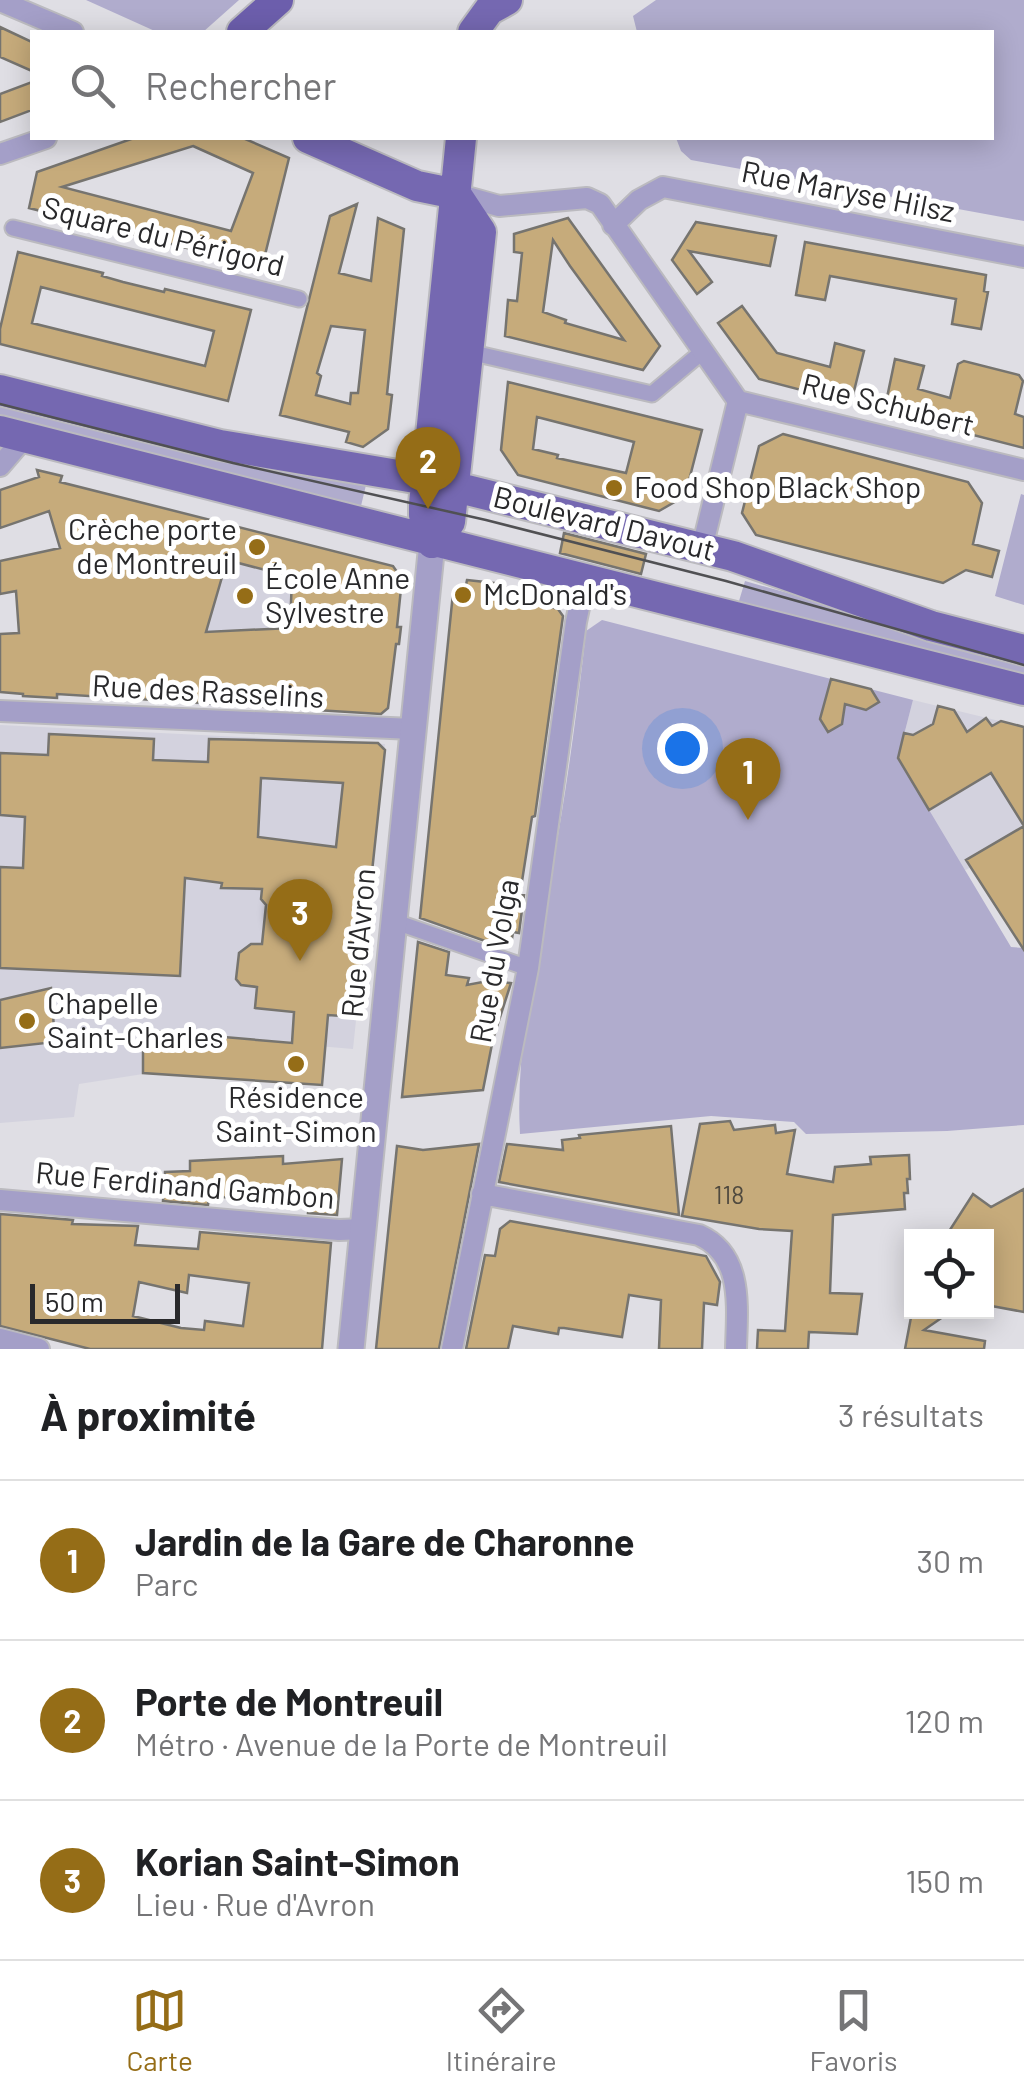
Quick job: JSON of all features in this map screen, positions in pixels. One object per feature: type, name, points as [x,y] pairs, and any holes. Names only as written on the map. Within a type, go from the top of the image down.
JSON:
[{"type":"highway","points":[[244,30],[278,0]]},
{"type":"main road","points":[[474,30],[489,10],[507,0]]},
{"type":"main road","points":[[313,140],[417,186],[456,194],[482,232],[470,352],[441,483]]},
{"type":"main road","points":[[432,543],[450,522],[441,483],[461,140]]},
{"type":"main road","name":"Boulevard Davout","points":[[0,390],[239,449],[441,483],[702,548],[931,626],[1024,650]]},
{"type":"main road","name":"Boulevard Davout","points":[[12,434],[592,584],[1024,690]]},
{"type":"street","points":[[0,1],[67,30]]},
{"type":"street","points":[[0,154],[40,140]]},
{"type":"street","name":"Rue Maryse Hilsz","points":[[613,224],[640,200],[663,187],[1024,257]]},
{"type":"street","points":[[456,194],[499,206],[586,198],[600,204],[738,401],[702,548]]},
{"type":"street","name":"Square du Périgord","points":[[13,228],[299,299]]},
{"type":"street","points":[[470,352],[652,394],[702,352]]},
{"type":"street","name":"Rue Schubert","points":[[738,401],[1024,470]]},
{"type":"street","points":[[0,466],[12,434]]},
{"type":"street","name":"Rue d'Avron","points":[[352,1349],[432,543]]},
{"type":"street","name":"Rue du Volga","points":[[452,1349],[528,968],[574,635],[580,603],[592,584]]},
{"type":"street","name":"Rue des Rasselins","points":[[0,711],[413,730]]},
{"type":"street","points":[[393,921],[528,968]]},
{"type":"street","points":[[482,1194],[699,1236],[716,1243],[736,1278],[736,1349]]},
{"type":"street","name":"Rue Ferdinand Gambon","points":[[0,1200],[364,1229]]},
{"type":"street","points":[[0,1340],[40,1349]]},
{"type":"shaded area","points":[[86,0],[239,0],[205,30],[153,30]]},
{"type":"shaded area","points":[[656,0],[1024,0],[1024,221],[691,160],[677,140],[994,140],[994,30],[636,30],[633,16]]},
{"type":"shaded area","points":[[0,400],[199,450],[366,485],[361,506],[0,422]]},
{"type":"shaded area","points":[[1021,494],[1024,495],[1024,605],[995,596]]},
{"type":"shaded area","points":[[185,524],[318,547],[317,663],[211,692],[211,706],[196,705],[197,665]]},
{"type":"shaded area","points":[[745,581],[1024,660],[1024,682],[739,601]]},
{"type":"shaded area","points":[[602,620],[913,700],[898,758],[1011,947],[1024,948],[1024,1125],[806,1134],[794,1122],[711,1116],[520,1134],[524,1036],[566,784],[586,631]]},
{"type":"shaded area","points":[[913,700],[1024,727],[1024,836],[964,871],[898,758]]},
{"type":"shaded area","points":[[0,725],[385,744],[353,1049],[144,1031],[143,1074],[79,1084],[74,1117],[0,1123]]},
{"type":"building","points":[[0,27],[30,41],[30,70],[0,57]]},
{"type":"building","points":[[30,83],[30,111],[0,122],[0,94]]},
{"type":"building","points":[[128,140],[248,140],[289,158],[262,267],[29,208],[37,172]],"holes":[[[193,146],[253,173],[231,231],[62,187]]]},
{"type":"building","points":[[357,204],[339,273],[371,281],[378,218],[404,229],[387,394],[392,395],[388,429],[363,447],[346,442],[349,432],[280,415],[330,216]],"holes":[[[331,326],[365,330],[358,393],[351,393],[350,404],[316,395],[321,376],[317,373]]]},
{"type":"building","points":[[568,218],[660,346],[643,370],[505,336],[508,300],[517,301],[522,253],[514,252],[514,234]],"holes":[[[553,240],[624,340],[565,323],[566,320],[543,312]]]},
{"type":"building","points":[[696,222],[776,236],[770,266],[689,251],[712,282],[697,294],[672,260]]},
{"type":"building","points":[[805,242],[986,275],[984,291],[988,292],[981,329],[952,324],[956,299],[830,276],[825,300],[796,295]]},
{"type":"building","points":[[18,252],[103,273],[102,276],[123,282],[251,310],[228,401],[0,344]],"holes":[[[41,287],[214,331],[205,366],[32,323]]]},
{"type":"building","points":[[742,306],[777,353],[830,367],[835,343],[864,351],[851,403],[759,379],[718,323]]},
{"type":"building","points":[[895,359],[924,366],[918,389],[950,398],[958,364],[964,361],[1019,375],[1023,381],[1015,414],[1024,417],[1024,448],[884,412]]},
{"type":"building","points":[[508,382],[702,430],[685,496],[659,511],[518,475],[501,450]],"holes":[[[537,417],[634,442],[626,473],[533,449]]]},
{"type":"building","points":[[783,434],[968,482],[982,503],[973,544],[999,551],[992,577],[966,570],[943,583],[756,535],[742,513],[759,446]]},
{"type":"building","points":[[37,470],[62,476],[60,482],[393,566],[402,579],[397,627],[401,627],[388,708],[381,714],[0,692],[0,634],[19,633],[16,591],[0,594],[0,561],[60,548],[49,511],[0,528],[0,490],[39,477]],"holes":[[[227,560],[292,577],[290,628],[206,632]]]},
{"type":"building","points":[[564,533],[646,554],[641,574],[560,553]]},
{"type":"building","points":[[467,580],[503,584],[512,596],[558,609],[563,616],[520,894],[524,895],[519,933],[513,932],[511,945],[485,941],[420,918],[453,593]]},
{"type":"building","points":[[831,679],[871,689],[879,702],[866,710],[845,704],[842,724],[828,732],[820,719]]},
{"type":"building","points":[[938,706],[954,710],[967,732],[986,718],[992,726],[1001,721],[1024,727],[1024,826],[991,773],[929,810],[898,758],[904,733],[913,735],[933,724]]},
{"type":"building","points":[[49,734],[154,739],[153,760],[208,762],[209,739],[378,743],[385,750],[366,928],[357,937],[364,944],[360,984],[350,992],[358,1001],[357,1017],[328,1015],[322,1085],[143,1073],[143,1030],[292,1043],[294,1012],[255,1008],[257,987],[241,985],[236,979],[239,953],[251,944],[262,944],[266,905],[261,899],[262,889],[221,888],[222,883],[185,878],[180,976],[0,968],[0,867],[23,868],[25,817],[0,815],[0,753],[48,755]],"holes":[[[261,778],[343,783],[336,847],[258,837]]]},
{"type":"building","points":[[1024,826],[1024,950],[966,860]]},
{"type":"building","points":[[418,942],[449,952],[446,975],[469,978],[467,985],[488,981],[511,983],[493,1039],[483,1090],[402,1097]]},
{"type":"building","name":"Chapelle Saint-Charles","points":[[51,988],[55,1042],[0,1048],[0,1000]]},
{"type":"building","points":[[730,1121],[734,1130],[775,1125],[776,1133],[795,1130],[787,1174],[833,1182],[835,1167],[871,1164],[870,1157],[909,1155],[905,1209],[833,1215],[830,1293],[862,1294],[857,1334],[809,1332],[808,1349],[757,1349],[758,1330],[785,1331],[792,1231],[682,1216],[700,1124]]},
{"type":"building","points":[[671,1126],[679,1215],[499,1182],[507,1144],[563,1150],[562,1140],[580,1138],[579,1135]]},
{"type":"building","points":[[479,1144],[439,1349],[376,1349],[397,1146],[423,1150]]},
{"type":"building","points":[[283,1156],[283,1164],[342,1159],[337,1215],[308,1213],[309,1204],[209,1196],[208,1205],[163,1201],[165,1172],[190,1171],[190,1161]]},
{"type":"building","points":[[1024,1189],[1024,1312],[994,1306],[994,1229],[950,1229],[973,1194],[991,1207]]},
{"type":"building","points":[[0,1214],[73,1220],[72,1224],[138,1226],[135,1245],[198,1249],[200,1232],[331,1243],[322,1349],[90,1349],[0,1326]],"holes":[[[189,1275],[249,1283],[243,1326],[205,1321],[204,1330],[181,1328],[133,1316],[139,1282],[187,1293]]]},
{"type":"building","points":[[510,1221],[706,1256],[720,1282],[717,1305],[704,1303],[702,1349],[659,1349],[661,1300],[629,1295],[622,1337],[564,1328],[559,1328],[558,1334],[513,1326],[508,1349],[466,1349],[485,1255],[495,1256],[500,1229]]},
{"type":"building","points":[[911,1319],[940,1319],[924,1330],[985,1341],[984,1349],[905,1349]]},
{"type":"tram line","points":[[0,404],[726,581],[1024,665]]},
{"type":"place","name":"Food Shop Black Shop","points":[[614,488]]},
{"type":"place","name":"Porte de Montreuil","points":[[428,509]]},
{"type":"place","name":"Crèche porte de Montreuil","points":[[257,547]]},
{"type":"place","name":"McDonald's","points":[[463,595]]},
{"type":"place","name":"École Anne Sylvestre","points":[[245,596]]},
{"type":"place","name":"Jardin de la Gare de Charonne","points":[[748,820]]},
{"type":"place","name":"Korian Saint-Simon","points":[[300,961]]},
{"type":"place","name":"Chapelle Saint-Charles","points":[[27,1021]]},
{"type":"place","name":"Résidence Saint-Simon","points":[[296,1064]]}]
